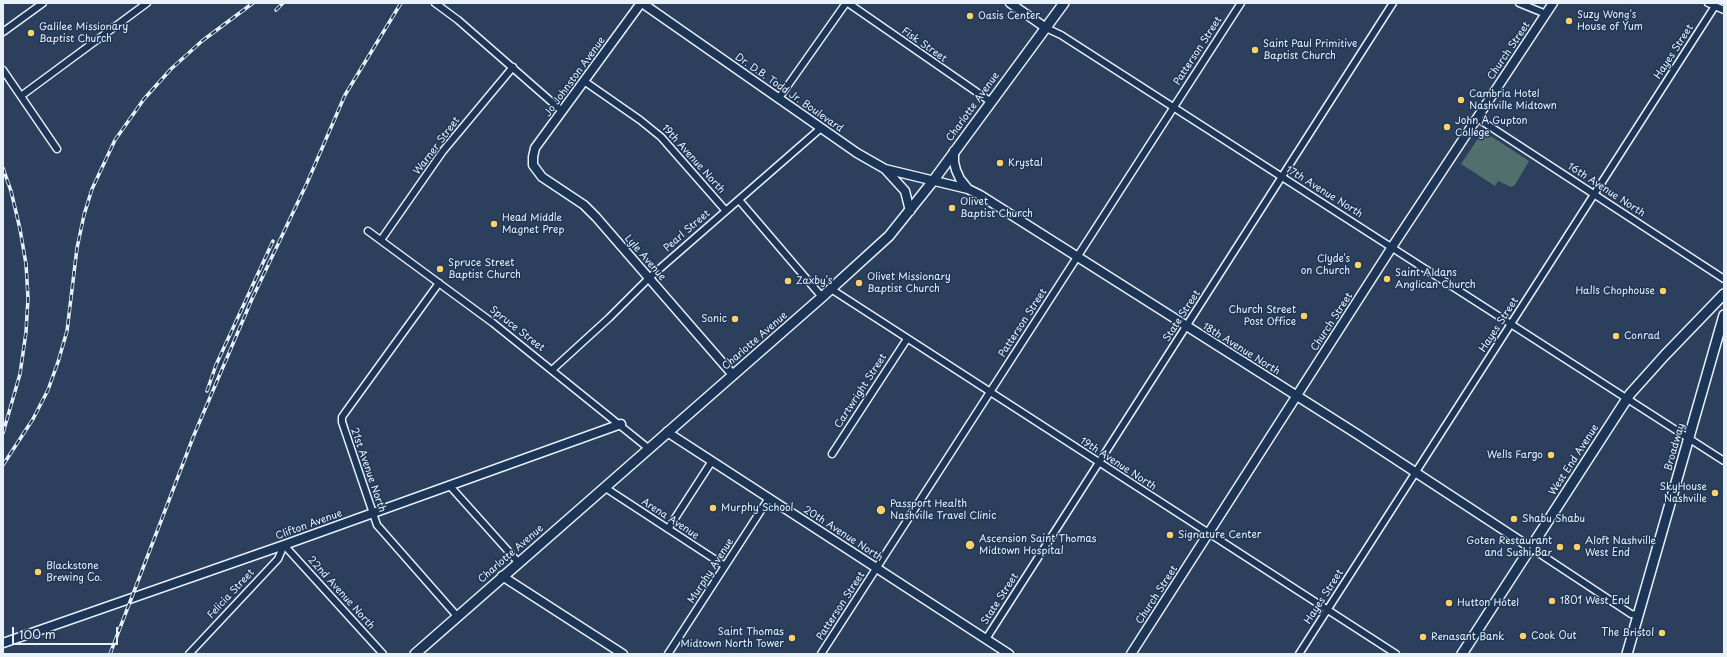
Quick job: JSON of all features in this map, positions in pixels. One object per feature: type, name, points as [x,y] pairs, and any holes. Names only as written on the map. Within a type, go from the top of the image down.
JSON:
[{"type":"main road","name":"Jo Johnston Avenue","points":[[533,165],[535,148],[641,3]]},
{"type":"main road","name":"Dr. D.B. Todd Jr. Boulevard","points":[[641,3],[857,153],[886,169],[934,181]]},
{"type":"main road","name":"17th Avenue North","points":[[1010,3],[1046,28]]},
{"type":"main road","name":"Charlotte Avenue","points":[[415,654],[878,247],[934,181],[954,151],[1064,3]]},
{"type":"main road","name":"Church Street","points":[[1131,654],[1392,247],[1553,3]]},
{"type":"main road","points":[[954,151],[956,170],[960,179],[968,189]]},
{"type":"main road","name":"Lyle Avenue","points":[[533,165],[542,177],[584,205],[733,375]]},
{"type":"main road","points":[[886,169],[905,191],[910,211]]},
{"type":"main road","name":"18th Avenue North","points":[[934,181],[968,189],[1297,396],[1531,548]]},
{"type":"main road","name":"West End Avenue","points":[[1462,654],[1627,399],[1658,362],[1724,294]]},
{"type":"main road","name":"Broadway","points":[[1627,654],[1724,315]]},
{"type":"main road","name":"Clifton Avenue","points":[[3,643],[284,545],[372,512],[621,424]]},
{"type":"main road","name":"20th Avenue North","points":[[667,432],[1009,654]]},
{"type":"main road","points":[[502,576],[623,654]]},
{"type":"street","points":[[3,32],[43,3]]},
{"type":"street","points":[[22,96],[147,3]]},
{"type":"street","points":[[435,3],[458,20],[562,111]]},
{"type":"street","points":[[779,98],[847,3]]},
{"type":"street","name":"Fisk Street","points":[[847,3],[991,102]]},
{"type":"street","name":"Patterson Street","points":[[822,654],[1241,3]]},
{"type":"street","name":"State Street","points":[[986,639],[1393,3]]},
{"type":"street","points":[[1519,3],[1546,14]]},
{"type":"street","points":[[1708,3],[1724,10]]},
{"type":"street","name":"Hayes Street","points":[[1299,654],[1715,6]]},
{"type":"street","name":"17th Avenue North","points":[[1046,28],[1283,177],[1724,461]]},
{"type":"street","name":"Warner Street","points":[[381,240],[443,151],[513,67]]},
{"type":"street","points":[[3,70],[57,149]]},
{"type":"street","name":"19th Avenue North","points":[[584,82],[658,134],[726,211]]},
{"type":"street","name":"16th Avenue North","points":[[1477,118],[1724,279]]},
{"type":"street","name":"Pearl Street","points":[[552,370],[609,318],[649,278],[821,128]]},
{"type":"street","points":[[739,200],[822,297]]},
{"type":"street","name":"Spruce Street","points":[[368,231],[493,323],[621,424],[648,448]]},
{"type":"street","name":"21st Avenue North","points":[[439,283],[342,417],[344,434],[372,512],[379,527],[457,616]]},
{"type":"street","name":"19th Avenue North","points":[[831,289],[1099,464],[1396,654]]},
{"type":"street","name":"Cartwright Street","points":[[832,454],[907,339]]},
{"type":"street","points":[[668,529],[712,461]]},
{"type":"street","points":[[449,485],[518,562]]},
{"type":"street","name":"Arena Avenue","points":[[604,487],[725,566]]},
{"type":"street","name":"Murphy Avenue","points":[[668,654],[769,498]]},
{"type":"street","name":"Felicia Street","points":[[190,654],[278,559],[284,545]]},
{"type":"street","name":"22nd Avenue North","points":[[284,545],[383,654]]},
{"type":"street","points":[[1531,548],[1631,614],[1638,615]]},
{"type":"green space","points":[[1483,131],[1529,161],[1515,185],[1511,187],[1498,181],[1495,186],[1461,164]]},
{"type":"railway","points":[[3,465],[33,419],[48,390],[58,362],[67,331],[77,248],[84,215],[92,189],[115,140],[144,99],[171,69],[202,41],[253,3]]},
{"type":"railway","points":[[276,10],[283,3]]},
{"type":"railway","points":[[110,654],[194,435],[252,299],[307,183],[345,95],[401,3]]},
{"type":"railway","points":[[3,168],[11,191],[20,229],[26,264],[28,298],[26,332],[20,374],[3,433]]},
{"type":"railway","points":[[207,391],[216,365],[273,241]]},
{"type":"place","name":"Oasis Center","points":[[970,16]]},
{"type":"place","name":"Suzy Wong's House of Yum","points":[[1569,21]]},
{"type":"place","name":"Galilee Missionary Baptist Church","points":[[31,33]]},
{"type":"place","name":"Saint Paul Primitive Baptist Church","points":[[1255,50]]},
{"type":"place","name":"Cambria Hotel Nashville Midtown","points":[[1461,100]]},
{"type":"place","name":"John A Gupton College","points":[[1447,127]]},
{"type":"place","name":"Krystal","points":[[1000,163]]},
{"type":"place","name":"Olivet Baptist Church","points":[[952,208]]},
{"type":"place","name":"Head Middle Magnet Prep","points":[[494,224]]},
{"type":"place","name":"Clyde's on Church","points":[[1358,265]]},
{"type":"place","name":"Spruce Street Baptist Church","points":[[440,269]]},
{"type":"place","name":"Saint Aldans Anglican Church","points":[[1387,279]]},
{"type":"place","name":"Zaxby's","points":[[788,281]]},
{"type":"place","name":"Olivet Missionary Baptist Church","points":[[859,283]]},
{"type":"place","name":"Halls Chophouse","points":[[1663,291]]},
{"type":"place","name":"Church Street Post Office","points":[[1304,316]]},
{"type":"place","name":"Sonic","points":[[735,319]]},
{"type":"place","name":"Conrad","points":[[1616,336]]},
{"type":"place","name":"Wells Fargo","points":[[1551,455]]},
{"type":"place","name":"SkyHouse Nashville","points":[[1715,493]]},
{"type":"place","name":"Murphy School","points":[[713,508]]},
{"type":"place","name":"Passport Health Nashville Travel Clinic","points":[[881,510]]},
{"type":"place","name":"Shabu Shabu","points":[[1514,519]]},
{"type":"place","name":"Signature Center","points":[[1170,535]]},
{"type":"place","name":"Ascension Saint Thomas Midtown Hospital","points":[[970,545]]},
{"type":"place","name":"Goten Restaurant and Sushi Bar","points":[[1560,547]]},
{"type":"place","name":"Aloft Nashville West End","points":[[1577,547]]},
{"type":"place","name":"Blackstone Brewing Co.","points":[[38,572]]},
{"type":"place","name":"1801 West End","points":[[1552,601]]},
{"type":"place","name":"Hutton Hotel","points":[[1449,603]]},
{"type":"place","name":"The Bristol","points":[[1662,633]]},
{"type":"place","name":"Cook Out","points":[[1523,636]]},
{"type":"place","name":"Renasant Bank","points":[[1423,637]]},
{"type":"place","name":"Saint Thomas Midtown North Tower","points":[[792,638]]}]
